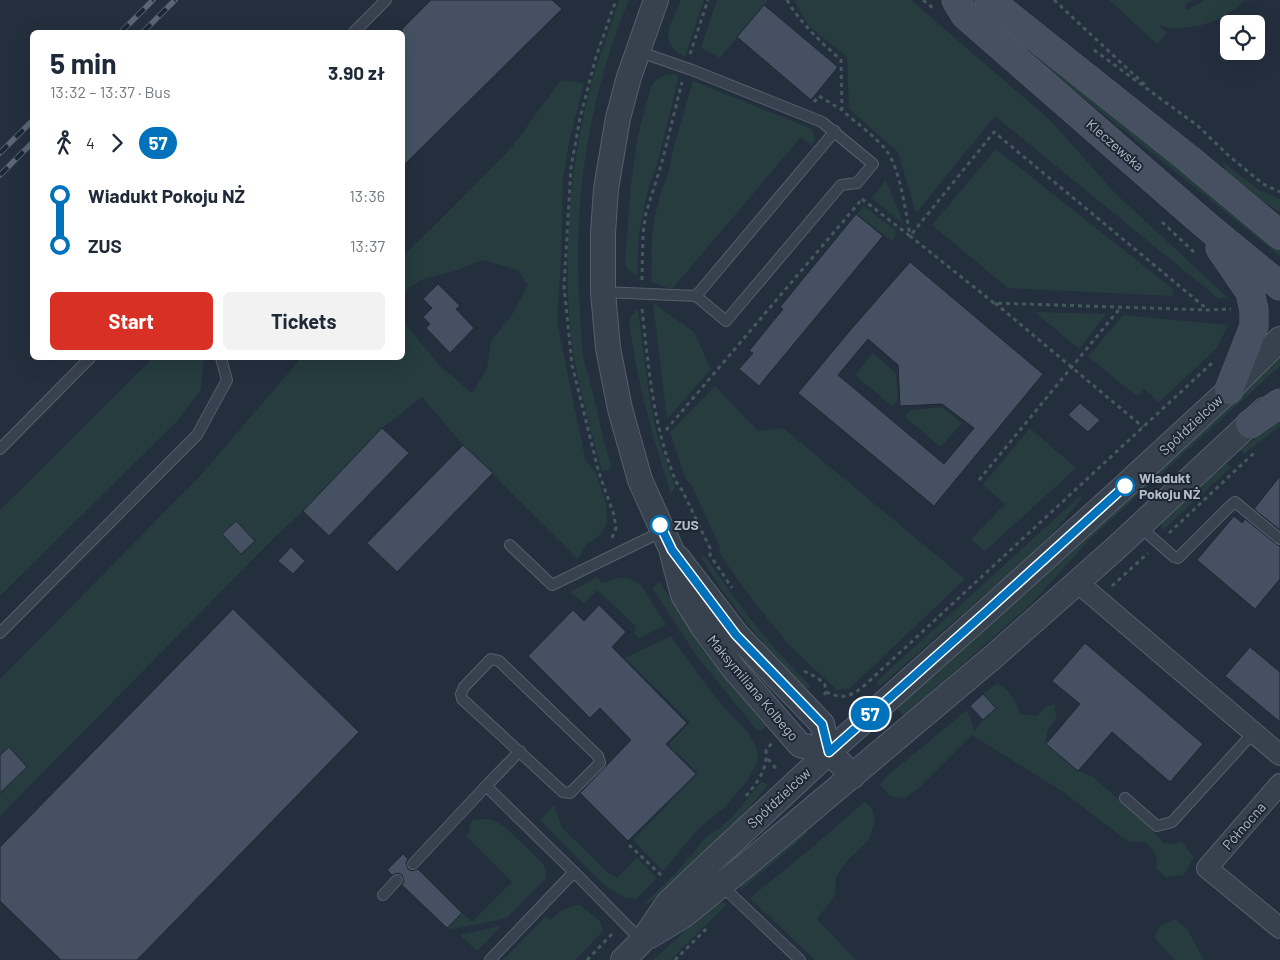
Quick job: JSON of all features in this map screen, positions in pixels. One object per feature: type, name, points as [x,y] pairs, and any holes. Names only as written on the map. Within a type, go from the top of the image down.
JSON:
[{"type":"main road","name":"Kleczewska","points":[[956,0],[965,15],[1208,227],[1280,286]]},
{"type":"main road","points":[[989,0],[1280,235]]},
{"type":"main road","points":[[1232,196],[1280,219]]},
{"type":"main road","points":[[1208,227],[1250,292],[1254,310],[1254,326],[1229,390]]},
{"type":"main road","points":[[1250,424],[1280,403]]},
{"type":"street","name":"Maksymiliana Kolbego","points":[[656,0],[637,51],[618,118],[608,172],[603,233],[603,292],[608,348],[620,409],[640,480],[667,540],[683,595],[703,627],[734,669],[786,730],[800,745],[829,752],[822,724],[736,635],[667,540]]},
{"type":"street","name":"Spółdzielców","points":[[623,960],[642,941],[668,903],[829,752],[1229,390],[1280,339]]},
{"type":"street","name":"Spółdzielców","points":[[642,941],[683,916],[853,776],[993,657],[1139,526],[1280,394]]},
{"type":"street","points":[[1077,582],[1280,755]]},
{"type":"street","points":[[829,752],[853,776]]},
{"type":"street","name":"Północna","points":[[1280,784],[1207,868],[1280,928]]},
{"type":"lane","points":[[356,30],[386,0]]},
{"type":"lane","points":[[603,292],[696,296],[726,321],[841,185],[857,183],[873,164],[822,122],[686,68],[637,51]]},
{"type":"lane","points":[[696,296],[835,132]]},
{"type":"lane","points":[[0,449],[88,360]]},
{"type":"lane","points":[[0,633],[197,435],[227,380],[221,360]]},
{"type":"lane","points":[[1139,526],[1174,557],[1178,558],[1235,502],[1280,538]]},
{"type":"lane","points":[[510,545],[552,585],[667,540]]},
{"type":"lane","points":[[492,659],[499,661],[598,756],[600,763],[570,792],[563,792],[520,751],[462,699],[461,694],[464,687],[492,659]]},
{"type":"lane","points":[[1125,798],[1157,826],[1172,822],[1254,732]]},
{"type":"lane","points":[[413,864],[520,751]]},
{"type":"lane","points":[[486,786],[624,921],[642,941]]},
{"type":"lane","points":[[490,960],[574,872]]},
{"type":"lane","points":[[383,895],[398,880]]},
{"type":"lane","points":[[721,885],[800,960]]},
{"type":"path","points":[[708,0],[686,68],[662,162],[651,192],[646,213],[643,234],[641,294],[651,385],[660,434],[677,485],[682,490],[710,548],[710,555],[736,594]]},
{"type":"path","points":[[787,0],[807,29],[841,60],[842,110],[885,149],[893,162],[906,210],[910,236]]},
{"type":"path","points":[[1054,0],[1157,96]]},
{"type":"path","points":[[1086,44],[1198,126],[1228,155],[1263,184],[1280,192]]},
{"type":"path","points":[[910,236],[994,132],[1208,310]]},
{"type":"path","points":[[887,170],[893,162]]},
{"type":"path","points":[[666,430],[868,192]]},
{"type":"path","points":[[862,199],[994,303],[1143,427]]},
{"type":"path","points":[[994,303],[1208,310],[1236,309]]},
{"type":"path","points":[[979,480],[1122,307]]},
{"type":"path","points":[[826,692],[846,697],[856,693],[1216,360]]},
{"type":"path","points":[[798,669],[818,678],[826,686],[826,692],[809,709]]},
{"type":"path","points":[[745,798],[763,772],[767,759],[766,750],[786,730]]},
{"type":"path","points":[[629,845],[662,876]]},
{"type":"path","points":[[662,883],[668,877]]},
{"type":"path","points":[[587,960],[624,921]]},
{"type":"green space","points":[[619,0],[629,0],[603,75],[593,114],[581,193],[579,233],[578,272],[583,354],[612,468],[602,471],[583,400],[574,357],[570,325],[567,259],[572,191],[582,125],[596,70]]},
{"type":"green space","points":[[681,0],[704,0],[685,57],[676,51],[668,38],[670,25]]},
{"type":"green space","points":[[717,0],[768,0],[720,58],[701,48]]},
{"type":"green space","points":[[794,0],[911,0],[1051,121],[1115,193],[1227,297],[1219,299],[995,116],[916,213],[898,152],[849,109],[847,57],[809,26]]},
{"type":"green space","points":[[1109,0],[1192,0],[1185,5],[1185,9],[1188,10],[1204,0],[1245,0],[1227,14],[1220,15],[1220,18],[1205,24],[1182,28],[1159,26],[1167,33],[1157,44]]},
{"type":"green space","points":[[977,5],[1280,249],[1280,256],[973,9]]},
{"type":"green space","points":[[674,74],[679,76],[658,161],[648,190],[639,233],[637,276],[628,269],[625,263],[631,183],[638,135],[651,87],[660,77]]},
{"type":"green space","points":[[561,80],[584,83],[570,138],[563,178],[557,322],[585,458],[596,474],[606,503],[607,524],[597,538],[586,544],[578,559],[463,445],[422,397],[382,428],[303,511],[271,541],[0,816],[0,679],[200,476],[299,360],[405,360],[405,323],[438,364],[472,393],[487,369],[491,341],[512,315],[528,285],[518,270],[482,260],[455,271],[423,279],[408,288],[405,293],[405,254],[512,147]]},
{"type":"green space","points":[[693,81],[812,129],[815,139],[812,146],[801,137],[673,288],[668,288],[651,282],[652,237],[660,195],[668,174]]},
{"type":"green space","points":[[996,149],[1173,289],[1173,296],[1008,288],[932,225]]},
{"type":"green space","points":[[1223,162],[1259,190],[1280,199],[1280,212],[1248,193],[1227,176]]},
{"type":"green space","points":[[886,180],[904,225],[872,198]]},
{"type":"green space","points":[[864,206],[895,230],[896,235],[892,241],[857,214]]},
{"type":"green space","points":[[653,303],[694,332],[711,369],[667,419]]},
{"type":"green space","points":[[638,309],[649,395],[657,435],[675,487],[671,494],[646,408],[632,344],[629,321]]},
{"type":"green space","points":[[1035,312],[1106,314],[1079,349]]},
{"type":"green space","points":[[1123,315],[1228,325],[1217,348],[1159,402],[1144,389],[1137,396],[1088,357]]},
{"type":"green space","points":[[873,353],[896,373],[898,399],[892,406],[855,375]]},
{"type":"green space","points":[[1280,356],[1280,366],[1091,538],[1033,602],[904,716],[895,707]]},
{"type":"green space","points":[[151,360],[204,360],[201,390],[178,420],[0,596],[0,510]]},
{"type":"green space","points":[[715,386],[758,431],[783,428],[965,579],[850,688],[837,690],[788,644],[744,589],[719,552],[720,547],[691,484],[686,480],[670,432]]},
{"type":"green space","points":[[942,407],[962,423],[941,447],[905,417],[911,410]]},
{"type":"green space","points":[[1280,420],[1280,426],[1244,454],[1239,450]]},
{"type":"green space","points":[[1030,428],[1076,468],[985,551],[971,539],[1005,504],[983,485]]},
{"type":"green space","points":[[1226,463],[1231,467],[1163,530],[1161,527],[1162,522]]},
{"type":"green space","points":[[1082,494],[1081,499],[1057,528],[1028,557],[880,686],[876,682]]},
{"type":"green space","points":[[700,555],[706,557],[755,624],[811,686],[806,690],[763,642],[736,609]]},
{"type":"green space","points":[[597,577],[602,583],[626,578],[641,585],[666,625],[639,638],[634,633],[636,626],[597,590],[584,603],[570,592]]},
{"type":"green space","points":[[659,581],[703,650],[766,727],[760,731],[755,728],[696,655],[653,589]]},
{"type":"green space","points":[[671,636],[708,688],[748,732],[756,747],[758,761],[747,781],[723,809],[699,828],[663,871],[633,840],[698,773],[668,745],[690,722],[625,658]]},
{"type":"green space","points":[[997,683],[1012,696],[1020,714],[1037,716],[1046,706],[1055,704],[1056,719],[1047,731],[1046,744],[1078,771],[1092,776],[1150,827],[1163,843],[1182,842],[1194,858],[1183,875],[1166,877],[1156,868],[1157,857],[1147,843],[1127,841],[1065,793],[972,735],[921,786],[905,798],[890,796],[880,785],[886,777],[967,710],[973,726],[973,733],[996,708],[983,694]]},
{"type":"green space","points":[[762,781],[768,785],[745,813],[656,899],[643,905],[676,873],[707,836],[719,829],[735,814]]},
{"type":"green space","points":[[864,802],[872,808],[875,820],[869,840],[849,859],[836,877],[835,895],[817,919],[856,960],[815,960],[750,898]]},
{"type":"green space","points":[[554,805],[562,828],[606,871],[617,878],[637,858],[657,878],[636,899],[625,898],[602,883],[540,820]]},
{"type":"green space","points":[[473,820],[493,820],[505,827],[543,864],[546,871],[545,879],[507,918],[454,929],[447,928],[462,913],[472,922],[512,882],[466,836],[470,831],[469,826]]},
{"type":"green space","points":[[806,830],[808,833],[741,890],[740,886]]},
{"type":"green space","points":[[722,902],[727,904],[670,960],[653,960],[716,903]]},
{"type":"green space","points":[[580,905],[600,921],[603,931],[575,960],[503,960],[546,916],[550,920],[564,909]]},
{"type":"green space","points":[[1175,919],[1187,929],[1204,960],[1175,960],[1155,938],[1159,927]]},
{"type":"green space","points":[[501,926],[477,951],[460,935]]},
{"type":"building","points":[[431,0],[552,0],[562,9],[405,164],[405,30],[402,29]]},
{"type":"building","points":[[764,5],[838,67],[811,100],[737,37]]},
{"type":"building","points":[[856,214],[883,236],[759,386],[739,369],[753,353],[749,351],[783,309],[780,307]]},
{"type":"building","points":[[910,262],[1043,374],[934,506],[798,393]],"holes":[[[868,339],[898,365],[900,406],[942,404],[974,428],[944,464],[838,375]]]},
{"type":"building","points":[[438,284],[460,306],[456,309],[474,328],[450,353],[426,328],[430,324],[423,317],[432,308],[423,299]]},
{"type":"building","points":[[1080,403],[1100,420],[1088,432],[1068,415]]},
{"type":"building","points":[[382,428],[409,453],[329,536],[303,511]]},
{"type":"building","points":[[463,445],[493,473],[397,572],[367,543]]},
{"type":"building","points":[[1280,476],[1280,530],[1254,509]]},
{"type":"building","points":[[1234,516],[1242,523],[1245,519],[1280,546],[1280,579],[1255,609],[1197,560]]},
{"type":"building","points":[[236,521],[255,541],[241,554],[222,534]]},
{"type":"building","points":[[291,547],[305,561],[293,574],[278,561]]},
{"type":"building","points":[[599,605],[626,632],[612,647],[687,723],[666,744],[696,774],[628,841],[580,793],[631,740],[600,708],[590,718],[528,656],[573,610],[584,621]]},
{"type":"building","points":[[233,609],[359,732],[137,960],[61,960],[0,901],[0,847]]},
{"type":"building","points":[[1085,643],[1203,744],[1170,782],[1112,732],[1078,771],[1046,744],[1080,704],[1052,681]]},
{"type":"building","points":[[1250,647],[1280,672],[1280,722],[1225,676]]},
{"type":"building","points":[[983,694],[996,708],[983,720],[970,706]]},
{"type":"building","points":[[9,747],[27,767],[0,793],[0,755]]},
{"type":"building","points":[[403,854],[408,859],[406,863],[408,869],[412,871],[418,869],[462,913],[447,928],[402,885],[404,881],[402,875],[398,873],[392,875],[387,870]]},
{"type":"railway","points":[[123,30],[153,0]]},
{"type":"railway","points":[[145,30],[175,0]]},
{"type":"railway","points":[[0,153],[30,123]]},
{"type":"railway","points":[[0,175],[30,145]]},
{"type":"bus line","name":"57","points":[[660,525],[672,550],[736,635],[822,724],[829,752],[1125,486]]},
{"type":"place","name":"Wiadukt Pokoju NŻ","points":[[1125,486]]},
{"type":"place","name":"ZUS","points":[[660,525]]}]
